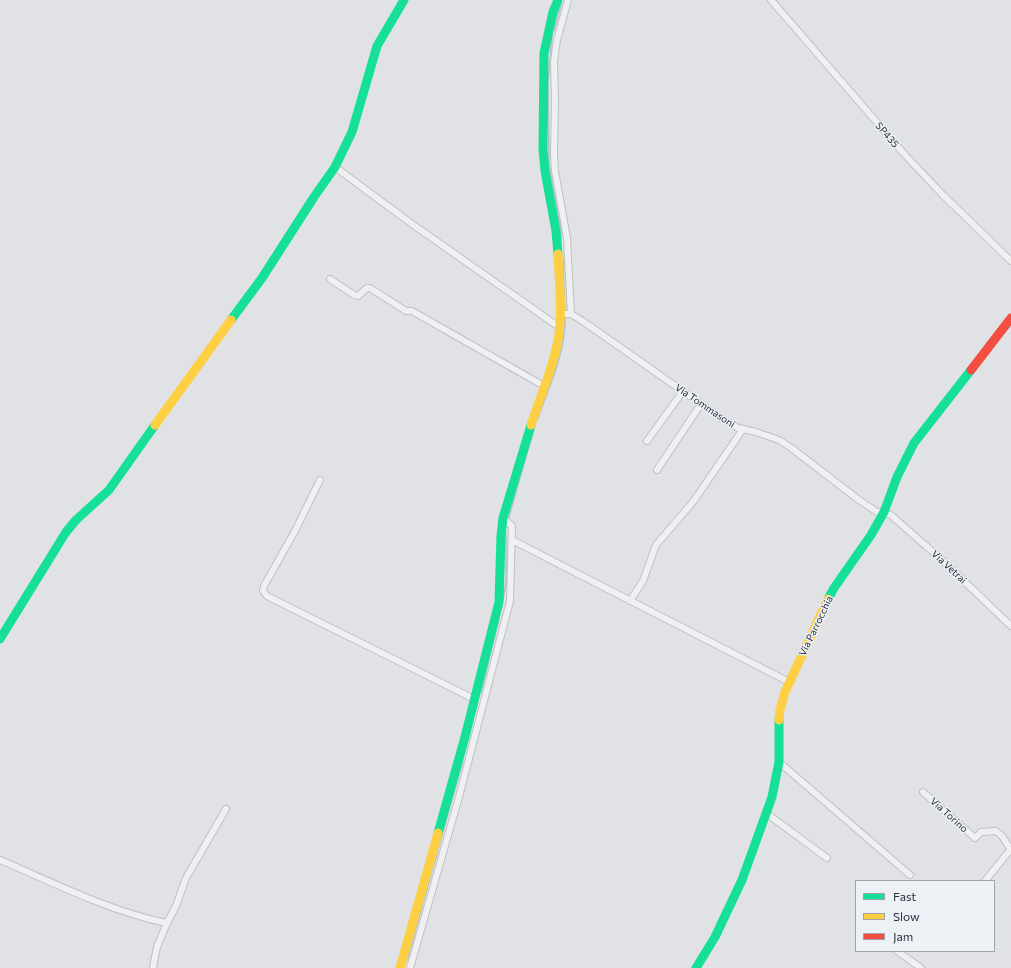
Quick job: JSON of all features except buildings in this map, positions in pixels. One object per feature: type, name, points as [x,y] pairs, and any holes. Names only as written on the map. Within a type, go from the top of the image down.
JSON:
[{"type":"street","points":[[0,639],[66,532],[74,521],[105,496],[262,278],[335,167],[352,132],[377,46],[404,0]]},
{"type":"street","points":[[549,68],[544,53],[553,12],[558,0]]},
{"type":"street","points":[[400,968],[463,745],[499,602],[501,536],[506,521],[510,491],[555,353],[559,327],[566,314],[556,231],[544,163],[545,96],[549,68],[568,0]]},
{"type":"street","name":"SP435","points":[[771,0],[906,156],[943,195],[1011,261]]},
{"type":"street","points":[[335,167],[412,224],[559,327]]},
{"type":"street","points":[[330,279],[354,295],[358,296],[367,288],[370,288],[406,311],[412,311],[544,386]]},
{"type":"street","name":"Via Tommasoni","points":[[566,314],[683,391],[721,418],[738,428],[779,440],[859,500],[877,512],[884,512]]},
{"type":"street","name":"Via Parrocchia","points":[[696,968],[715,937],[735,897],[772,798],[779,762],[780,710],[789,682],[829,598],[871,535],[884,512],[897,477],[914,443],[1011,318]]},
{"type":"street","points":[[647,442],[683,391]]},
{"type":"street","points":[[658,470],[672,446],[701,404]]},
{"type":"street","points":[[630,601],[643,581],[656,545],[693,502],[743,429]]},
{"type":"street","points":[[320,480],[295,532],[264,586],[263,591],[267,596],[474,699]]},
{"type":"street","name":"Via Vetrai","points":[[884,512],[892,516],[918,539],[1011,626]]},
{"type":"street","points":[[410,968],[459,797],[510,601],[512,526],[506,521]]},
{"type":"street","points":[[512,540],[789,682]]},
{"type":"street","points":[[779,762],[910,875]]},
{"type":"street","name":"Via Torino","points":[[923,792],[975,838],[981,832],[996,831],[1002,836],[1011,850]]},
{"type":"street","points":[[153,968],[158,947],[167,923],[176,906],[186,878],[226,810]]},
{"type":"street","points":[[766,813],[827,858]]},
{"type":"street","points":[[986,880],[1011,850]]},
{"type":"street","points":[[0,860],[95,900],[145,919],[167,923]]},
{"type":"street","points":[[898,952],[921,968]]},
{"type":"waterway","points":[[554,30],[561,5]]},
{"type":"waterway","points":[[552,36],[548,82],[549,165],[561,229],[561,240]]},
{"type":"waterway","points":[[563,258],[565,312]]},
{"type":"waterway","points":[[537,420],[560,356],[565,329],[565,316]]},
{"type":"waterway","points":[[508,520],[534,429]]},
{"type":"waterway","points":[[503,599],[506,582],[506,533]]},
{"type":"waterway","points":[[481,692],[499,619]]},
{"type":"waterway","points":[[407,960],[463,760]]},
{"type":"traffic: fast","points":[[231,320],[262,278],[335,167],[352,132],[377,46],[404,0]]},
{"type":"traffic: fast","points":[[558,0],[553,12],[544,53],[543,149],[545,171],[556,231],[558,254]]},
{"type":"traffic: fast","points":[[828,599],[871,535],[884,512],[897,477],[914,443],[971,370]]},
{"type":"traffic: fast","points":[[0,639],[66,532],[76,520],[109,490],[155,425]]},
{"type":"traffic: fast","points":[[438,833],[465,737],[499,602],[503,518],[531,425]]},
{"type":"traffic: fast","points":[[696,968],[715,937],[742,880],[772,797],[779,762],[779,720]]},
{"type":"traffic: slow","points":[[531,425],[550,372],[558,340],[560,308],[558,254]]},
{"type":"traffic: slow","points":[[155,425],[231,320]]},
{"type":"traffic: slow","points":[[779,720],[785,692],[828,599]]},
{"type":"traffic: slow","points":[[400,968],[438,833]]},
{"type":"traffic: jam","points":[[971,370],[1011,318]]}]
